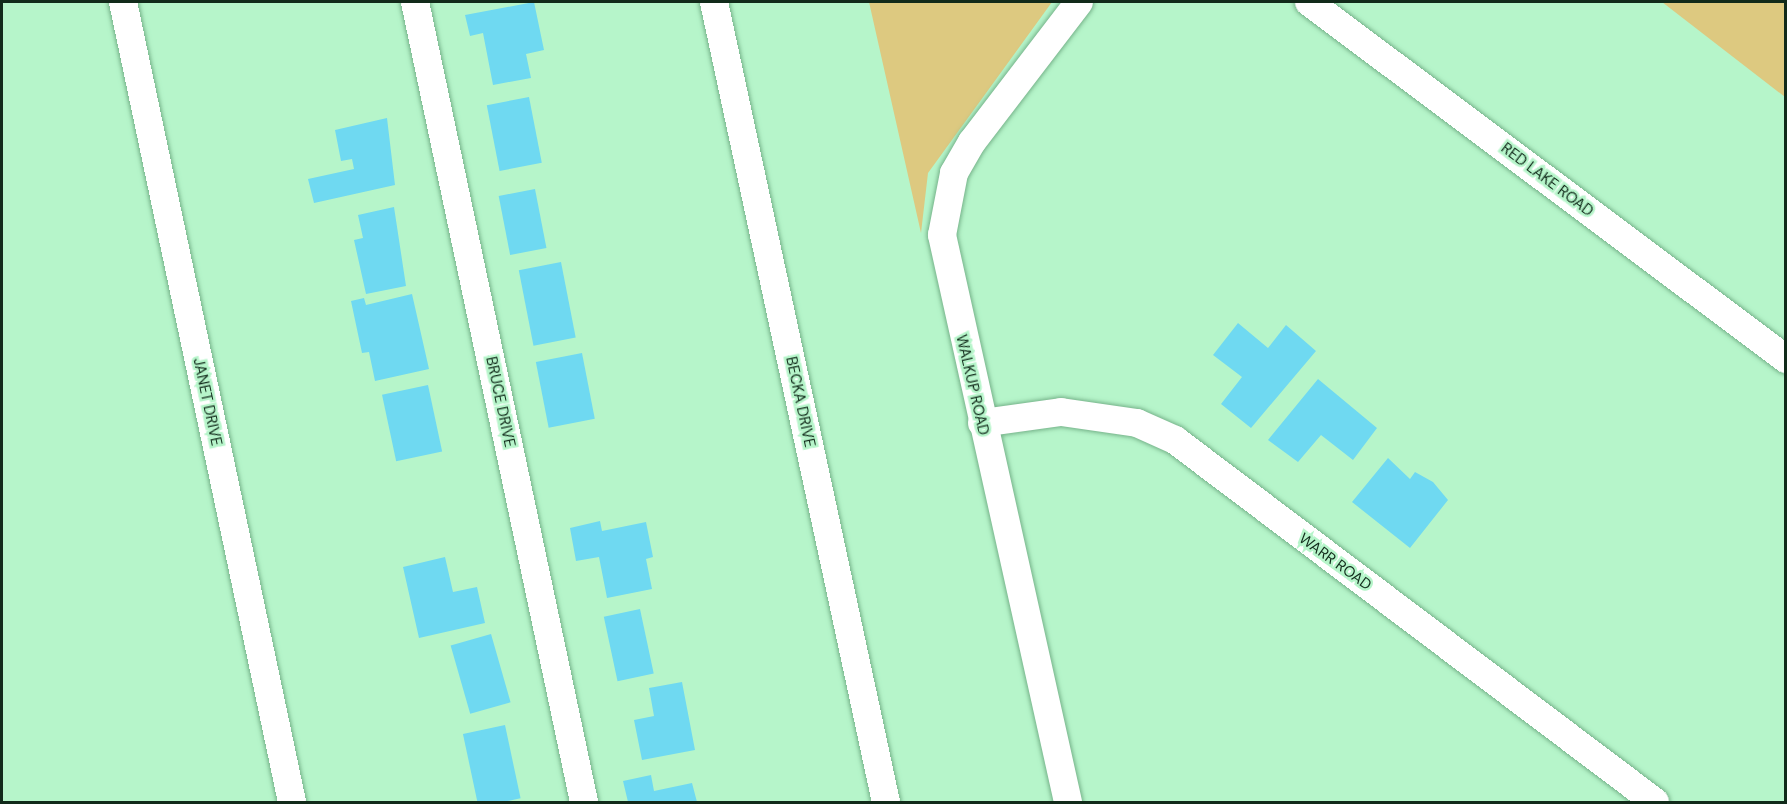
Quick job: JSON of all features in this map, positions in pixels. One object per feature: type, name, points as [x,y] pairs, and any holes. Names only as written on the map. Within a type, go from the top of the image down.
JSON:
[{"type":"street","name":"JANET DRIVE","points":[[123,2],[292,802]]},
{"type":"street","name":"BRUCE DRIVE","points":[[415,2],[584,802]]},
{"type":"street","name":"BECKA DRIVE","points":[[714,2],[886,802]]},
{"type":"street","name":"WALKUP ROAD","points":[[1068,802],[946,272],[945,203],[972,142],[1079,2]]},
{"type":"street","name":"RED LAKE ROAD","points":[[1309,2],[1785,359]]},
{"type":"street","name":"WARR ROAD","points":[[982,423],[1061,412],[1137,423],[1175,440],[1655,802]]},
{"type":"shaded area","points":[[869,2],[1052,2],[928,173],[921,233]]},
{"type":"shaded area","points":[[1662,2],[1785,2],[1785,97]]},
{"type":"building","points":[[534,2],[544,50],[526,54],[531,78],[493,85],[483,33],[470,36],[465,15]]},
{"type":"building","points":[[529,97],[542,163],[500,171],[487,105]]},
{"type":"building","points":[[387,118],[395,185],[314,203],[308,179],[354,169],[352,159],[341,161],[335,130]]},
{"type":"building","points":[[535,189],[546,248],[510,255],[499,196]]},
{"type":"building","points":[[394,207],[406,286],[366,294],[354,240],[363,238],[358,215]]},
{"type":"building","points":[[561,262],[576,338],[533,346],[519,270]]},
{"type":"building","points":[[412,294],[429,369],[375,381],[369,352],[362,353],[351,301],[364,298],[366,305]]},
{"type":"building","points":[[1238,323],[1268,348],[1286,325],[1316,351],[1251,428],[1221,404],[1242,377],[1213,355]]},
{"type":"building","points":[[582,353],[595,419],[549,428],[536,362]]},
{"type":"building","points":[[1318,379],[1377,428],[1353,460],[1321,435],[1298,462],[1268,440]]},
{"type":"building","points":[[428,385],[442,452],[396,461],[382,395]]},
{"type":"building","points":[[1388,458],[1410,479],[1415,472],[1433,482],[1448,500],[1410,548],[1352,502]]},
{"type":"building","points":[[600,521],[602,531],[646,522],[653,557],[646,559],[652,589],[607,598],[599,557],[576,561],[570,528]]},
{"type":"building","points":[[445,557],[453,592],[477,587],[485,623],[419,638],[403,567]]},
{"type":"building","points":[[640,609],[654,674],[618,681],[604,617]]},
{"type":"building","points":[[491,634],[511,702],[470,714],[451,646]]},
{"type":"building","points":[[682,682],[695,750],[642,760],[634,720],[654,716],[649,688]]},
{"type":"building","points":[[505,725],[521,798],[503,802],[477,802],[463,734]]},
{"type":"building","points":[[651,775],[654,791],[692,783],[697,802],[628,802],[623,781]]}]
